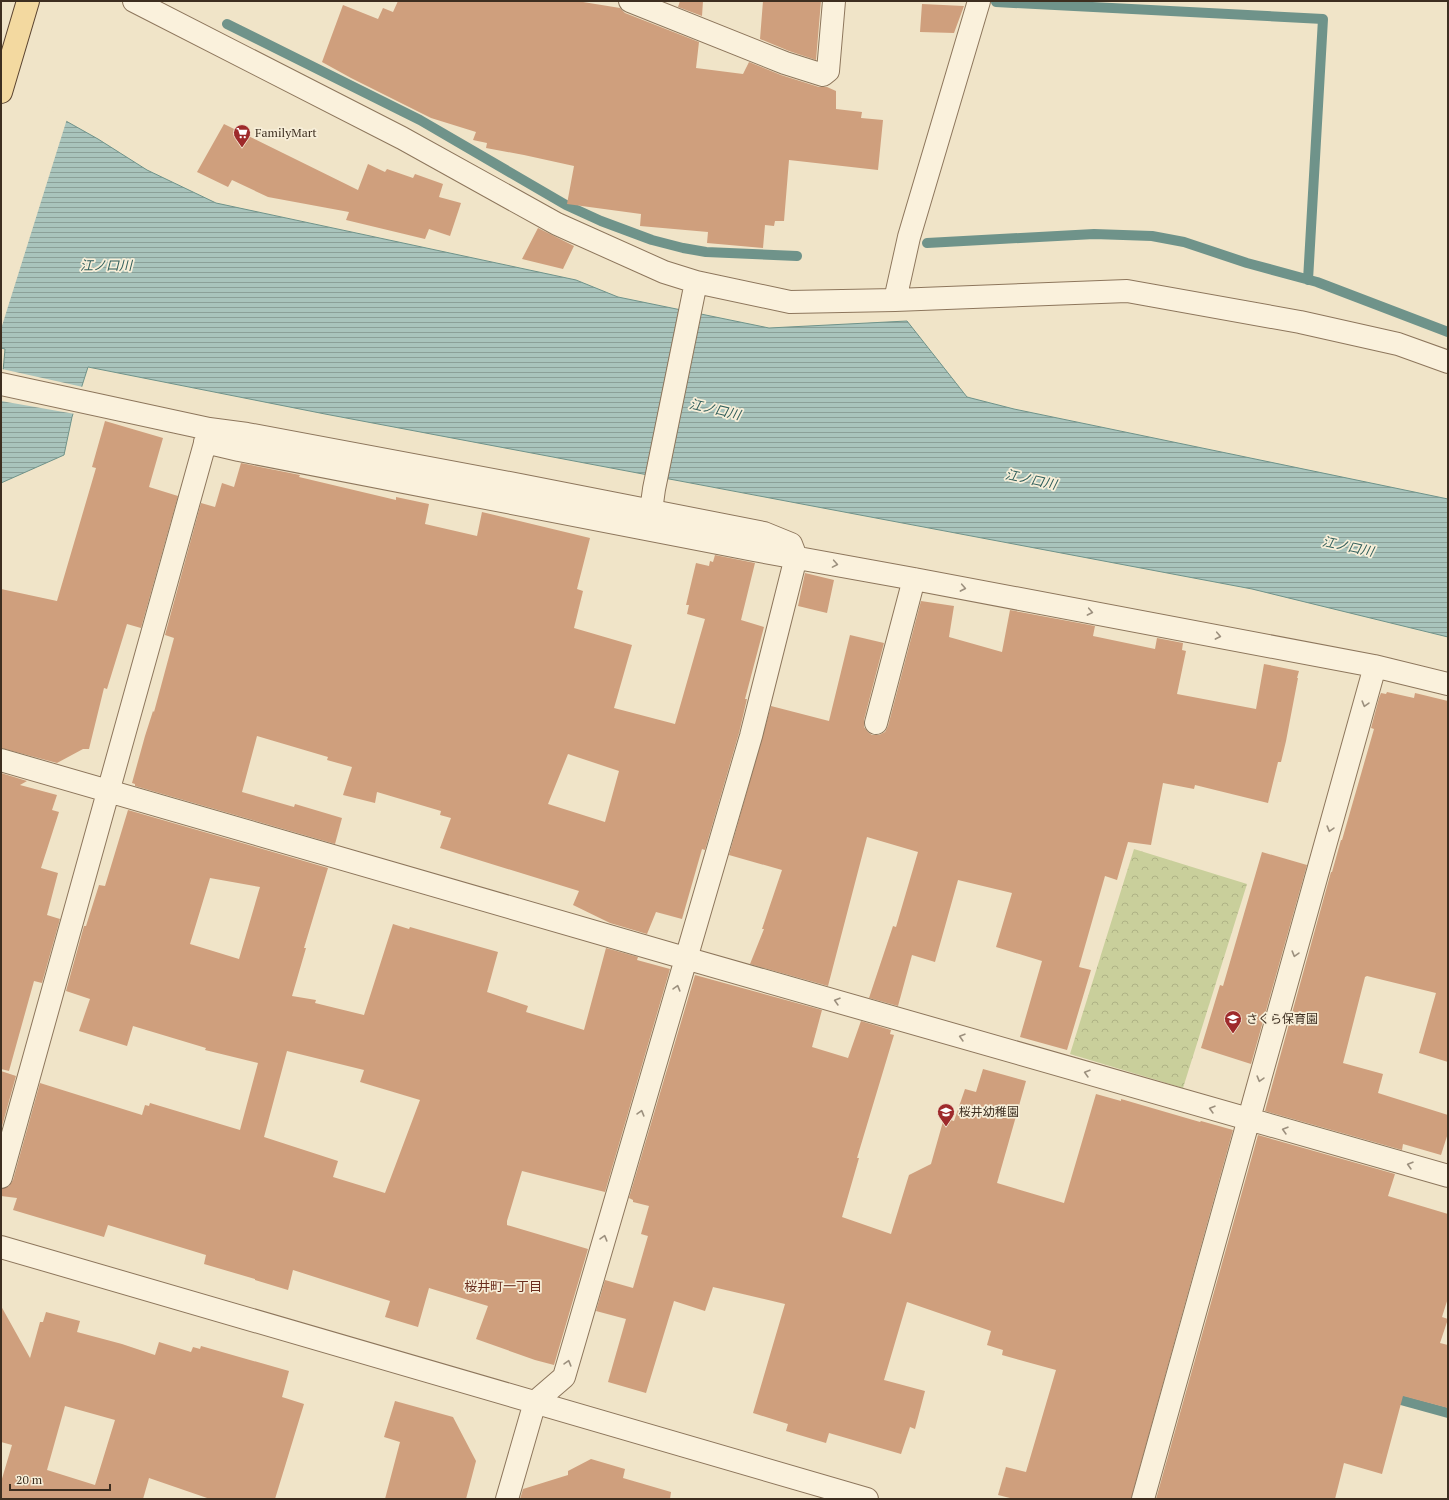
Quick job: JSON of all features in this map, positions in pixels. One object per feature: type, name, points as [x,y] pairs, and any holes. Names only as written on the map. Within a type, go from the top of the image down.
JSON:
[{"type":"main road","points":[[3,86],[28,1]]},
{"type":"street","points":[[134,1],[402,138],[557,224],[664,272],[696,282],[790,302],[1127,292],[1300,322],[1398,344],[1448,362]]},
{"type":"street","points":[[630,1],[785,63],[823,75],[828,71],[834,1]]},
{"type":"street","points":[[895,300],[909,237],[979,1]]},
{"type":"street","points":[[651,511],[654,489],[696,282]]},
{"type":"street","points":[[1,384],[83,402],[207,436],[254,453],[1374,666],[1448,684]]},
{"type":"street","points":[[207,436],[247,434],[764,533],[791,544],[796,557],[751,736],[564,1377],[535,1402],[507,1499]]},
{"type":"street","points":[[1,1177],[207,436]]},
{"type":"street","points":[[876,723],[914,579]]},
{"type":"street","points":[[1143,1499],[1374,666]]},
{"type":"street","points":[[1,760],[685,958],[1448,1176]]},
{"type":"street","points":[[1,1247],[867,1499]]},
{"type":"green space","points":[[1134,849],[1247,884],[1183,1088],[1070,1054]]},
{"type":"water","name":"江ノ口川","points":[[1,90],[25,98],[98,139],[147,170],[216,203],[576,280],[618,297],[769,328],[907,321],[967,397],[1014,409],[1448,499],[1448,637],[1252,589],[325,414],[88,367],[72,417],[64,455],[1,483],[1,394],[5,349],[1,348]]},
{"type":"pier","points":[[1,88],[26,96],[67,119],[1,329]]},
{"type":"pier","points":[[2,369],[83,387],[75,414],[1,401]]},
{"type":"building","points":[[398,1],[577,1],[620,8],[625,13],[699,42],[696,68],[743,74],[749,62],[781,75],[819,87],[827,87],[836,91],[836,109],[862,112],[861,118],[883,120],[878,170],[789,160],[784,221],[775,221],[774,226],[765,225],[763,248],[707,243],[708,232],[640,226],[641,214],[567,204],[574,166],[486,148],[487,143],[473,140],[476,132],[431,118],[322,62],[343,5],[378,19],[383,8],[393,12]]},
{"type":"building","points":[[680,1],[703,1],[702,16],[678,7]]},
{"type":"building","points":[[763,1],[821,1],[816,60],[760,39]]},
{"type":"building","points":[[922,4],[964,6],[954,33],[920,32]]},
{"type":"building","points":[[224,124],[358,190],[368,164],[385,172],[387,169],[413,178],[415,174],[443,184],[439,197],[461,203],[450,236],[429,229],[425,239],[346,220],[349,212],[268,197],[232,180],[228,187],[197,172]]},
{"type":"building","points":[[538,228],[574,246],[563,269],[522,259]]},
{"type":"building","points":[[105,421],[163,438],[149,487],[178,496],[141,628],[127,624],[107,689],[104,688],[89,749],[83,749],[57,763],[1,748],[1,589],[57,601],[96,468],[92,467]]},
{"type":"building","points":[[241,463],[300,475],[299,477],[396,500],[396,497],[429,504],[425,524],[477,536],[482,512],[590,538],[577,589],[583,591],[574,628],[632,645],[614,708],[675,724],[705,619],[687,614],[689,605],[686,605],[696,563],[709,566],[710,561],[713,562],[715,555],[755,563],[741,620],[764,627],[745,699],[747,699],[739,733],[705,850],[702,849],[682,919],[656,912],[647,934],[610,923],[573,905],[579,891],[440,848],[451,818],[440,815],[441,811],[377,792],[375,803],[343,795],[352,767],[327,760],[328,757],[257,736],[242,792],[294,807],[295,804],[342,818],[335,844],[135,786],[135,784],[132,783],[145,736],[153,711],[154,712],[174,638],[165,635],[201,503],[215,507],[222,483],[234,487]],"holes":[[[568,754],[619,771],[605,822],[548,804]]]},
{"type":"building","points":[[805,573],[834,580],[827,613],[798,606]]},
{"type":"building","points":[[921,601],[954,606],[949,637],[1002,652],[1010,610],[1095,626],[1093,636],[1155,649],[1157,638],[1183,643],[1182,650],[1186,651],[1177,694],[1256,709],[1264,664],[1299,671],[1286,741],[1281,762],[1278,762],[1268,803],[1195,785],[1194,789],[1163,783],[1151,845],[1128,842],[1117,880],[1105,876],[1079,967],[1091,970],[1067,1050],[1020,1037],[1042,961],[996,947],[1012,893],[958,880],[935,962],[912,955],[898,1006],[869,998],[893,926],[896,927],[918,852],[867,837],[828,986],[750,964],[764,929],[762,929],[782,870],[729,855],[771,706],[829,721],[850,635],[884,643],[864,720],[864,727],[872,735],[879,735],[885,732],[888,726]]},
{"type":"building","points":[[1387,692],[1414,698],[1415,693],[1448,701],[1448,1062],[1419,1053],[1436,993],[1367,976],[1365,977],[1343,1063],[1383,1074],[1378,1093],[1448,1115],[1448,1133],[1441,1155],[1403,1144],[1402,1150],[1265,1111],[1331,872],[1342,840],[1374,729],[1371,728],[1379,698],[1381,693],[1386,694]]},
{"type":"building","points":[[1,773],[27,781],[20,785],[57,795],[52,810],[59,812],[41,868],[58,873],[47,915],[60,919],[42,983],[34,981],[9,1071],[1,1069]]},
{"type":"building","points":[[128,810],[328,868],[304,948],[306,948],[292,996],[316,1000],[315,1003],[364,1015],[393,924],[409,929],[410,927],[498,952],[487,992],[528,1006],[526,1012],[584,1030],[606,948],[638,957],[637,960],[670,969],[605,1192],[522,1171],[507,1221],[507,1225],[588,1249],[554,1365],[535,1360],[476,1339],[488,1306],[429,1288],[418,1327],[385,1317],[390,1301],[293,1270],[288,1290],[204,1264],[206,1255],[108,1225],[104,1237],[13,1210],[17,1198],[1,1196],[1,1189],[9,1186],[13,1180],[40,1083],[142,1115],[145,1105],[149,1106],[150,1103],[240,1130],[258,1063],[205,1050],[206,1048],[133,1026],[127,1046],[79,1031],[90,999],[66,991],[84,926],[86,926],[99,885],[105,886]],"holes":[[[210,878],[260,887],[239,959],[190,944]],[[287,1051],[364,1070],[360,1082],[420,1100],[385,1193],[333,1177],[338,1161],[264,1137]]]},
{"type":"building","points":[[1262,852],[1307,865],[1251,1064],[1201,1048],[1220,985],[1223,986]]},
{"type":"building","points":[[695,975],[822,1010],[812,1047],[848,1058],[861,1021],[891,1030],[890,1034],[894,1035],[857,1158],[859,1158],[842,1217],[891,1234],[909,1175],[931,1164],[944,1118],[954,1121],[965,1089],[976,1092],[983,1069],[1026,1081],[997,1183],[1064,1203],[1096,1094],[1121,1101],[1121,1099],[1233,1130],[1131,1499],[1014,1499],[998,1495],[1006,1467],[1026,1472],[1056,1370],[1002,1355],[1003,1350],[987,1345],[991,1331],[907,1302],[884,1380],[925,1391],[915,1429],[910,1427],[901,1454],[829,1433],[826,1443],[786,1431],[788,1424],[753,1413],[785,1304],[713,1287],[705,1311],[674,1301],[646,1393],[608,1382],[626,1319],[596,1311],[605,1280],[633,1288],[648,1236],[641,1234],[649,1206],[633,1202],[633,1200],[629,1198]]},
{"type":"building","points":[[1,1071],[16,1076],[1,1130]]},
{"type":"building","points":[[1258,1135],[1395,1174],[1388,1196],[1448,1214],[1448,1298],[1442,1317],[1448,1319],[1440,1343],[1448,1345],[1448,1408],[1403,1396],[1382,1474],[1344,1463],[1335,1499],[1156,1499]]},
{"type":"building","points":[[1,1306],[30,1358],[40,1322],[43,1322],[46,1312],[80,1321],[77,1332],[122,1344],[155,1355],[159,1342],[191,1352],[193,1347],[200,1349],[201,1346],[289,1371],[282,1397],[304,1404],[275,1499],[210,1499],[149,1478],[143,1499],[1,1499],[1,1482],[12,1445],[1,1442]],"holes":[[[65,1406],[115,1420],[95,1485],[47,1470]]]},
{"type":"building","points":[[395,1401],[453,1417],[476,1461],[466,1499],[385,1499],[400,1442],[384,1437]]},
{"type":"building","points":[[591,1459],[625,1469],[623,1478],[671,1492],[670,1499],[520,1499],[523,1489],[568,1475],[568,1471]]},
{"type":"waterway","points":[[996,2],[1323,19],[1308,280]]},
{"type":"waterway","points":[[227,24],[420,120],[566,205],[601,221],[652,240],[683,248],[706,252],[797,256]]},
{"type":"waterway","points":[[927,243],[1094,234],[1152,236],[1184,242],[1247,263],[1317,282],[1448,332]]},
{"type":"waterway","points":[[1390,1397],[1448,1413]]},
{"type":"place","name":"FamilyMart","points":[[242,148]]},
{"type":"place","name":"さくら保育園","points":[[1233,1034]]},
{"type":"place","name":"桜井幼稚園","points":[[946,1127]]},
{"type":"district","name":"桜井町一丁目","points":[[503,1286]]}]
